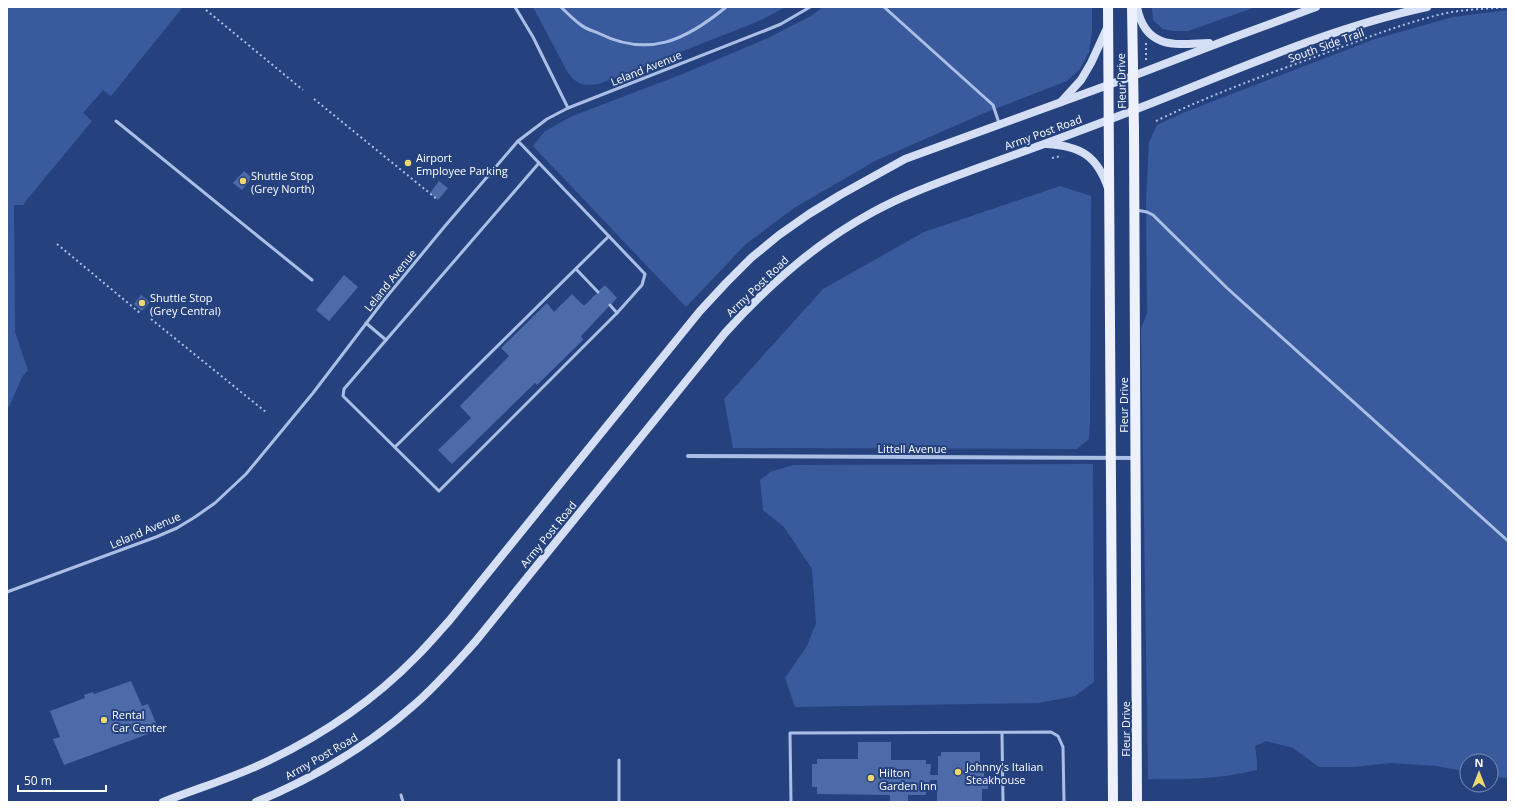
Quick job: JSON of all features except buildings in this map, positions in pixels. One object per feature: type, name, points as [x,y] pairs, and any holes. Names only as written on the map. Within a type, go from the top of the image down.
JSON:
[{"type":"main road","name":"Fleur Drive","points":[[1108,7],[1113,802]]},
{"type":"main road","name":"Fleur Drive","points":[[1132,7],[1134,110],[1137,802]]},
{"type":"main road","points":[[1137,7],[1141,20],[1149,34],[1158,40],[1169,44],[1181,45],[1218,43]]},
{"type":"main road","name":"Army Post Road","points":[[163,802],[269,761],[302,744],[364,703],[391,681],[417,656],[449,621],[700,311],[751,258],[779,235],[809,214],[840,195],[905,160],[1316,7]]},
{"type":"main road","name":"Army Post Road","points":[[256,802],[317,774],[352,752],[408,710],[444,676],[474,642],[750,305],[779,278],[808,254],[827,241],[873,212],[909,194],[1109,120],[1310,41],[1360,25],[1427,7]]},
{"type":"main road","points":[[1060,103],[1081,80],[1091,63],[1108,25]]},
{"type":"main road","points":[[1044,143],[1072,147],[1082,151],[1090,157],[1097,164],[1109,194]]},
{"type":"street","name":"Littell Avenue","points":[[688,456],[1135,458]]},
{"type":"lane","points":[[515,7],[533,37],[568,108]]},
{"type":"lane","points":[[561,7],[582,25],[613,41],[628,45],[646,46],[659,44],[684,35],[711,19],[726,7]]},
{"type":"lane","name":"Leland Avenue","points":[[7,592],[156,537],[177,528],[215,503],[246,474],[445,226],[518,141],[547,120],[568,108],[776,26],[797,16],[810,7]]},
{"type":"lane","points":[[884,7],[993,105],[1000,125]]},
{"type":"lane","points":[[116,121],[312,280]]},
{"type":"lane","points":[[518,141],[645,274],[642,285],[617,313],[439,491],[344,396],[344,389],[539,163]]},
{"type":"lane","points":[[1134,210],[1147,212],[1153,215],[1227,288],[1508,541]]},
{"type":"lane","points":[[395,447],[609,236]]},
{"type":"lane","points":[[576,269],[598,292]]},
{"type":"lane","points":[[610,306],[617,313]]},
{"type":"lane","points":[[366,323],[386,340]]},
{"type":"lane","points":[[1002,732],[1003,802]]},
{"type":"lane","points":[[790,802],[790,733],[1002,732],[1051,732],[1058,736],[1063,747],[1064,802]]},
{"type":"lane","points":[[619,760],[619,802]]},
{"type":"lane","points":[[402,795],[403,802]]},
{"type":"path","name":"South Side Trail","points":[[1156,121],[1194,103],[1260,77],[1359,41],[1432,17],[1477,9],[1508,7]]},
{"type":"path","points":[[206,10],[303,90]]},
{"type":"path","points":[[1146,40],[1146,62]]},
{"type":"path","points":[[314,100],[438,200]]},
{"type":"path","points":[[57,244],[140,313]]},
{"type":"path","points":[[151,319],[267,413]]},
{"type":"shaded area","points":[[7,7],[183,7],[111,96],[103,90],[83,113],[92,121],[24,205],[14,205],[15,332],[28,370],[22,377],[9,407],[7,408]]},
{"type":"shaded area","points":[[533,7],[786,7],[759,21],[599,84],[585,85],[575,80],[568,73]]},
{"type":"shaded area","points":[[823,7],[1092,7],[1092,32],[1089,52],[1080,69],[1067,81],[982,114],[875,161],[794,208],[746,244],[686,307],[533,146],[544,132],[570,117],[685,73],[768,38],[811,16]]},
{"type":"shaded area","points":[[1152,7],[1256,7],[1188,31],[1173,31],[1163,29],[1153,20]]},
{"type":"shaded area","points":[[1508,10],[1508,778],[1499,777],[1499,753],[1459,753],[1459,770],[1437,766],[1391,763],[1354,767],[1319,767],[1293,748],[1266,741],[1255,746],[1257,770],[1202,778],[1148,779],[1141,329],[1147,313],[1146,201],[1149,142],[1157,125],[1185,112],[1375,39],[1453,17]]},
{"type":"shaded area","points":[[1060,186],[1091,196],[1089,439],[1077,449],[733,448],[724,399],[823,289],[924,232]]},
{"type":"shaded area","points":[[1093,464],[1094,682],[1075,696],[1039,703],[795,707],[785,678],[807,646],[816,623],[812,569],[784,527],[763,510],[760,480],[770,472],[793,465]]},
{"type":"place","name":"Airport Employee Parking","points":[[408,163]]},
{"type":"place","name":"Shuttle Stop (Grey North)","points":[[243,181]]},
{"type":"place","name":"Shuttle Stop (Grey Central)","points":[[142,303]]},
{"type":"place","name":"Rental Car Center","points":[[104,720]]},
{"type":"place","name":"Johnny's Italian Steakhouse","points":[[958,772]]},
{"type":"place","name":"Hilton Garden Inn","points":[[871,778]]}]
